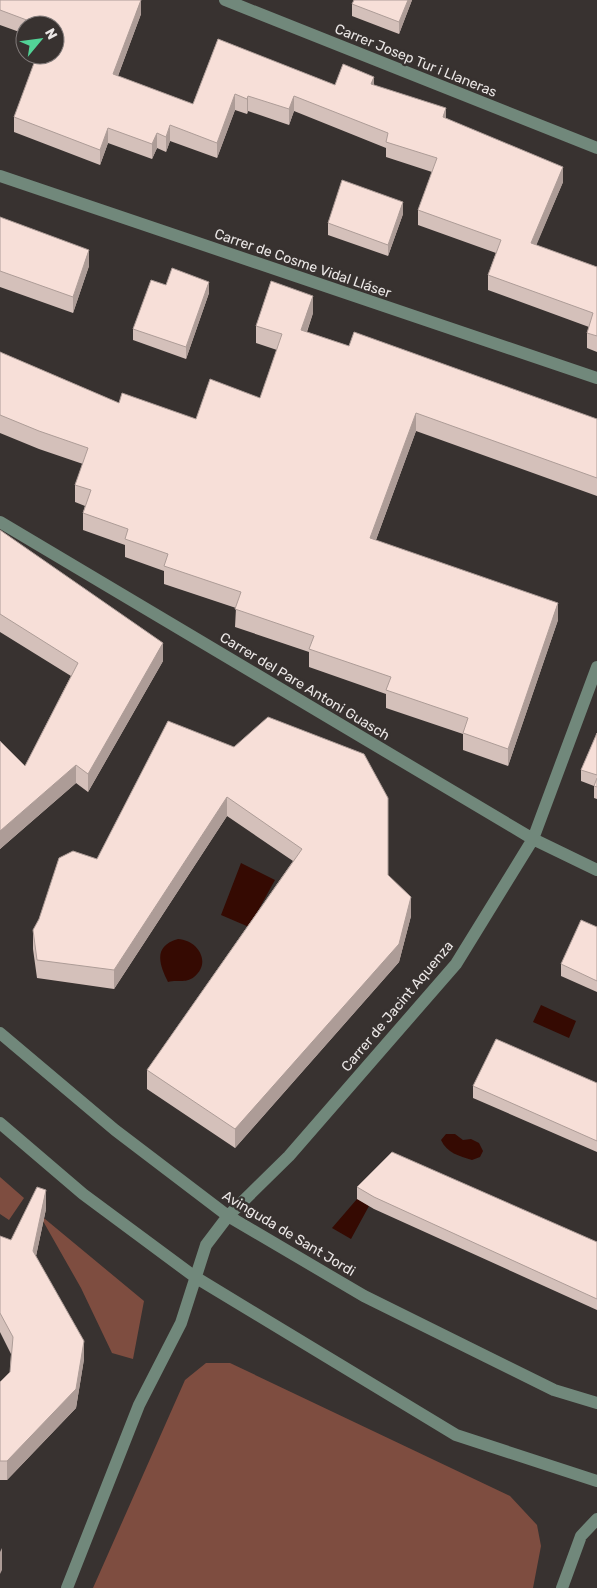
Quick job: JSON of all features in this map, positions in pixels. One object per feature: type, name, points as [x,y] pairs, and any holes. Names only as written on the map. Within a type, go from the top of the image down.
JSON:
[{"type":"street","name":"Carrer Josep Tur i Llaneras","points":[[225,0],[597,148]]},
{"type":"street","name":"Carrer de Cosme Vidal Lláser","points":[[0,176],[597,378]]},
{"type":"street","name":"Carrer del Pare Antoni Guasch","points":[[0,522],[532,839],[597,870]]},
{"type":"street","name":"Carrer de Jacint Aquenza","points":[[66,1588],[139,1405],[181,1323],[206,1245],[228,1216],[289,1156],[456,964],[532,839],[597,667]]},
{"type":"street","name":"Avinguda de Sant Jordi","points":[[0,1033],[115,1130],[228,1216],[364,1296],[554,1390],[597,1403]]},
{"type":"street","points":[[0,1122],[83,1194],[195,1277],[456,1435],[597,1481]]},
{"type":"street","points":[[562,1588],[581,1536],[597,1519]]},
{"type":"shaded area","points":[[241,863],[275,880],[249,927],[221,915]]},
{"type":"shaded area","points":[[178,939],[185,940],[197,948],[202,959],[202,965],[191,979],[168,982],[162,969],[161,951],[170,942]]},
{"type":"shaded area","points":[[541,1005],[576,1021],[569,1038],[533,1022]]},
{"type":"shaded area","points":[[446,1134],[455,1134],[463,1140],[471,1139],[479,1143],[483,1151],[480,1157],[472,1160],[450,1151],[441,1140]]},
{"type":"shaded area","points":[[0,1177],[24,1198],[9,1220],[0,1214]]},
{"type":"shaded area","points":[[357,1199],[369,1206],[351,1239],[332,1228]]},
{"type":"shaded area","points":[[39,1214],[144,1301],[133,1359],[112,1353],[81,1288]]},
{"type":"shaded area","points":[[206,1363],[230,1363],[510,1496],[537,1525],[541,1546],[533,1588],[93,1588],[185,1380]]},
{"type":"building","points":[[0,0],[141,0],[113,74],[193,104],[218,39],[335,85],[343,64],[374,77],[371,84],[446,108],[443,117],[563,167],[531,243],[597,267],[597,336],[587,333],[593,313],[488,275],[501,240],[418,210],[437,158],[386,142],[388,133],[294,96],[289,109],[248,96],[247,99],[235,94],[217,143],[170,125],[166,137],[157,133],[152,144],[108,128],[100,150],[14,117],[33,65],[65,65],[65,15],[15,16],[0,10]]},
{"type":"building","points":[[354,0],[408,0],[399,22],[352,4]]},
{"type":"building","points":[[342,180],[403,202],[388,245],[328,223]]},
{"type":"building","points":[[0,217],[89,250],[73,297],[0,271]]},
{"type":"building","points":[[172,268],[209,282],[186,347],[133,329],[151,280],[166,285]]},
{"type":"building","points":[[271,281],[313,296],[301,330],[349,346],[354,332],[597,419],[597,478],[416,413],[370,538],[558,603],[508,749],[463,733],[468,718],[386,690],[391,677],[309,649],[314,636],[235,609],[241,592],[164,566],[168,554],[125,539],[128,529],[83,513],[91,490],[75,485],[88,448],[0,415],[0,352],[119,403],[122,393],[196,419],[210,379],[260,398],[282,334],[256,326]]},
{"type":"building","points":[[0,530],[163,643],[88,774],[76,765],[0,831],[0,741],[25,766],[78,663],[0,614]]},
{"type":"building","points":[[268,717],[364,754],[388,798],[388,875],[411,897],[399,944],[235,1129],[147,1070],[302,849],[227,797],[114,970],[37,960],[33,930],[39,919],[59,858],[73,851],[97,859],[168,721],[234,747]]},
{"type":"building","points":[[597,733],[597,775],[581,770]]},
{"type":"building","points":[[581,920],[597,927],[597,981],[561,964]]},
{"type":"building","points":[[496,1039],[597,1083],[597,1141],[473,1086]]},
{"type":"building","points":[[392,1152],[597,1242],[597,1299],[374,1197],[357,1187]]},
{"type":"building","points":[[37,1187],[46,1190],[33,1251],[84,1341],[76,1389],[7,1461],[0,1461],[0,1382],[10,1372],[13,1337],[0,1313],[0,1236],[11,1240]]}]
